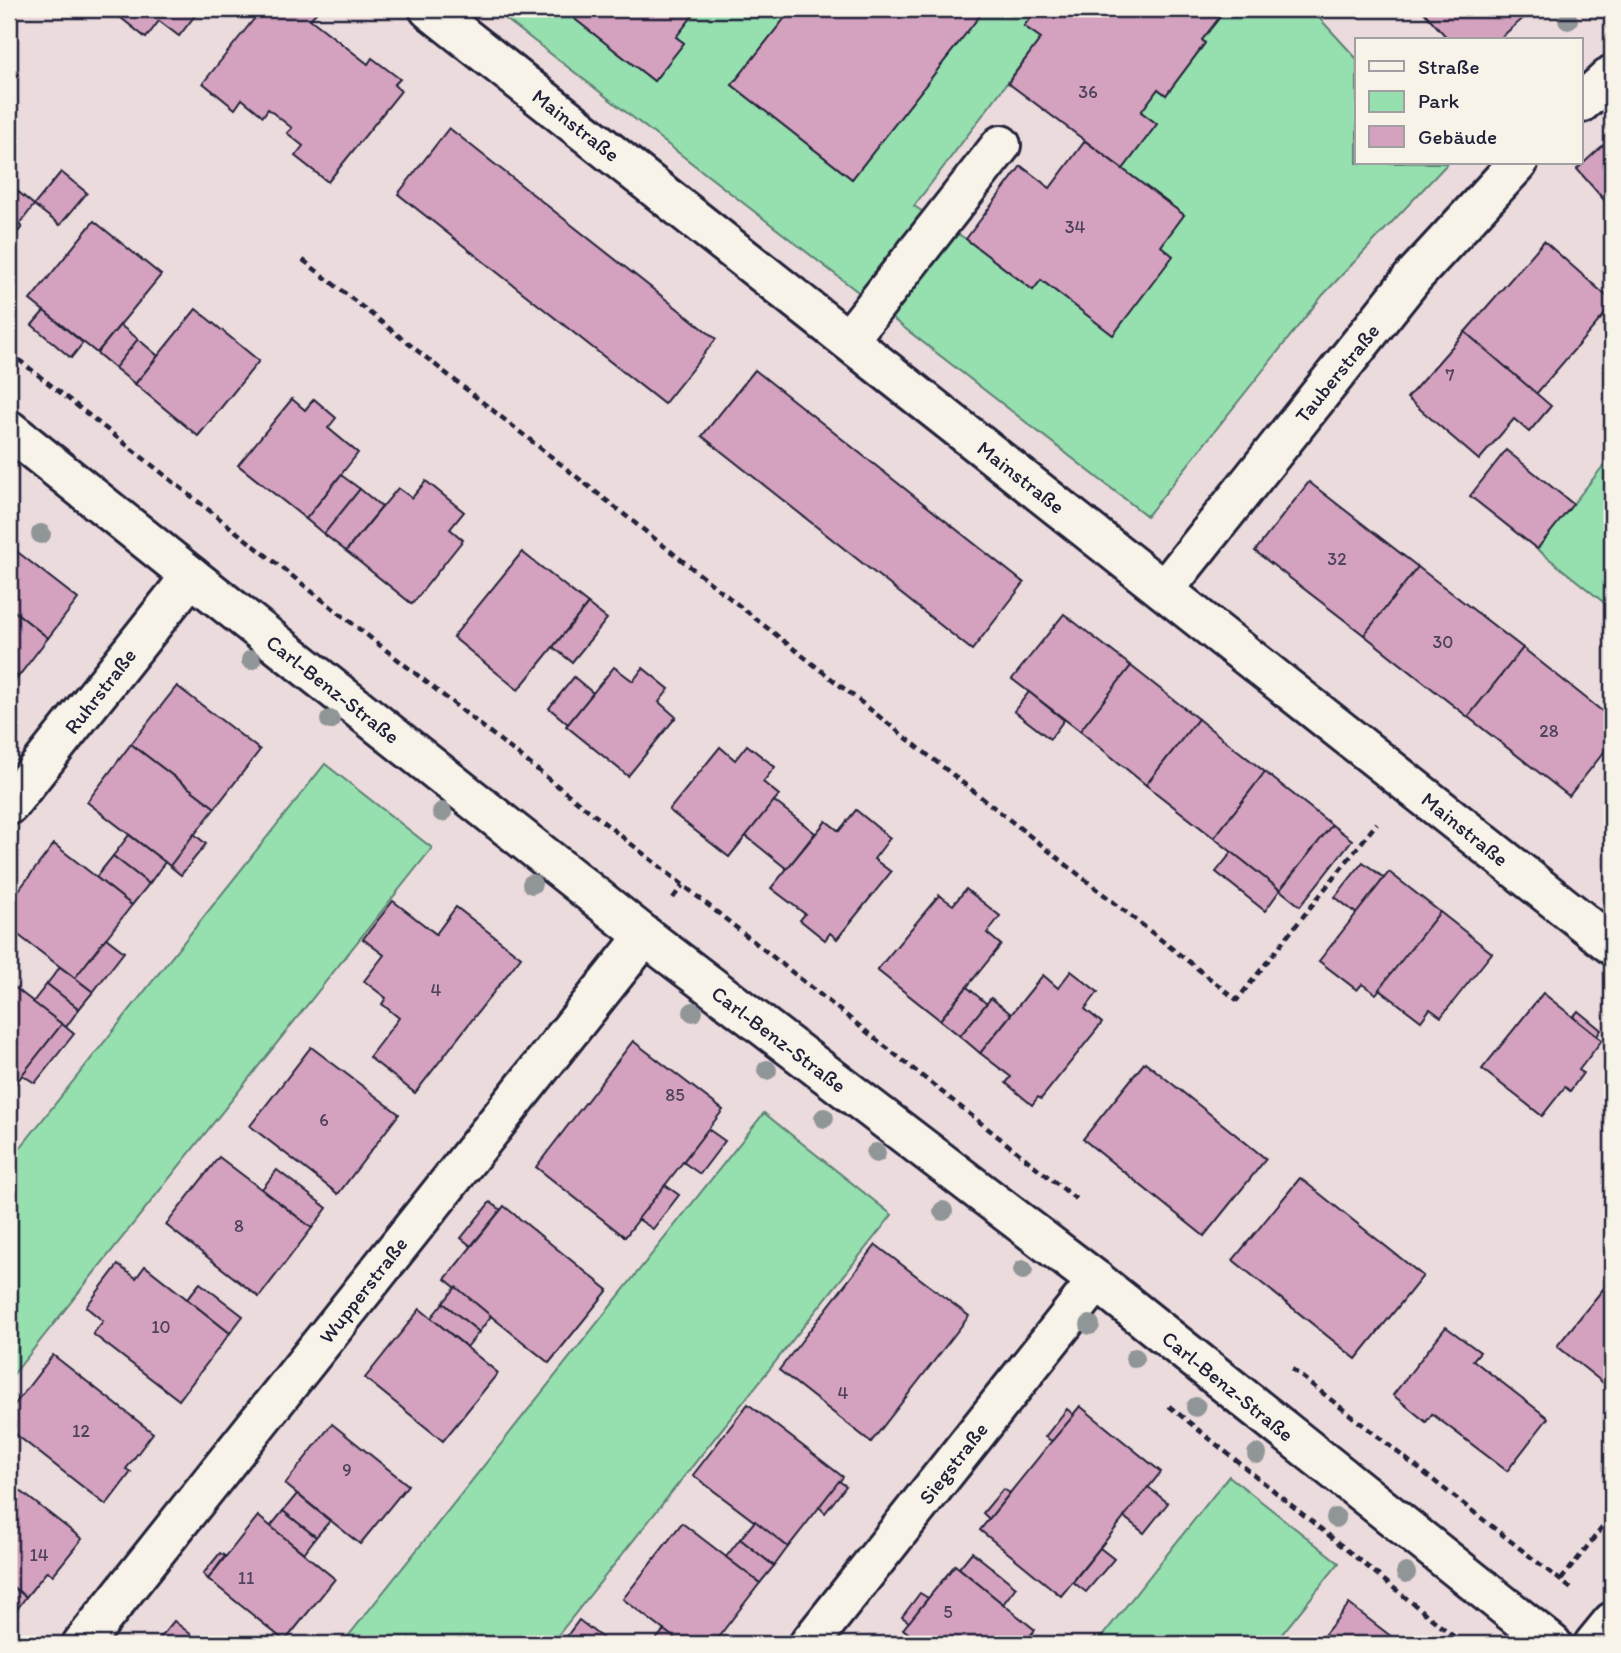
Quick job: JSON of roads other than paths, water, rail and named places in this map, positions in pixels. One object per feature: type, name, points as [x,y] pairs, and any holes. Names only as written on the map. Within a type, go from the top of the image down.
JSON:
[{"type":"street","name":"Mainstraße","points":[[429,9],[1612,945]]},
{"type":"street","points":[[1582,102],[1612,75]]},
{"type":"street","points":[[848,341],[1001,145]]},
{"type":"street","name":"Tauberstraße","points":[[1164,590],[1414,276],[1517,164]]},
{"type":"street","name":"Carl-Benz-Straße","points":[[9,430],[645,936],[1097,1281],[1552,1644]]},
{"type":"street","name":"Ruhrstraße","points":[[9,805],[191,576]]},
{"type":"street","name":"Wupperstraße","points":[[82,1644],[645,936]]},
{"type":"street","name":"Siegstraße","points":[[809,1644],[1097,1281]]},
{"type":"street","points":[[1594,1644],[1612,1622]]}]
